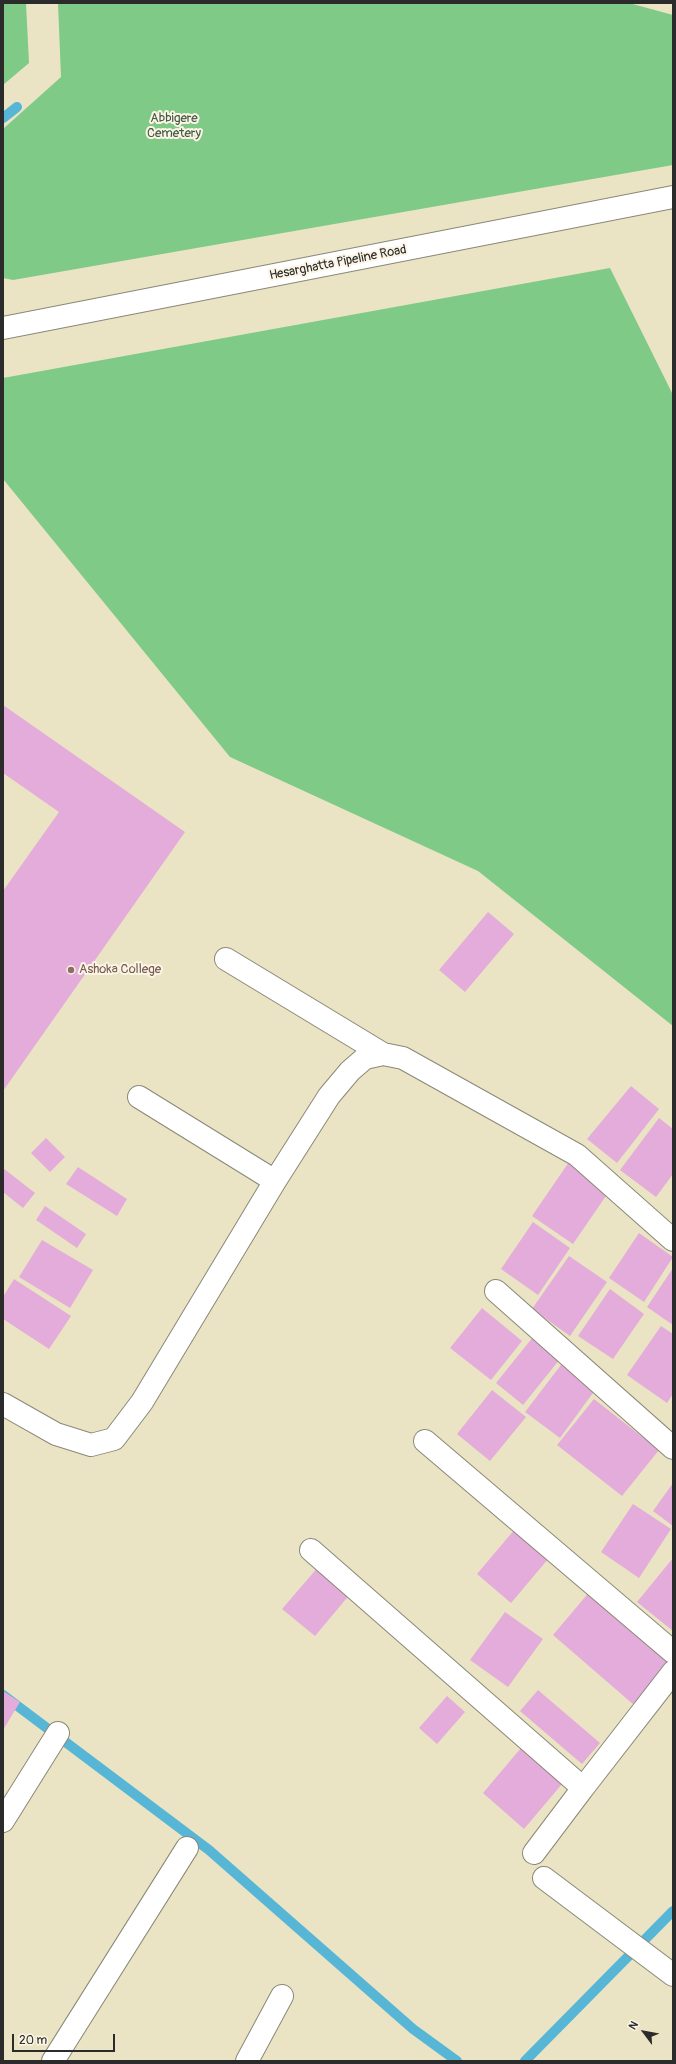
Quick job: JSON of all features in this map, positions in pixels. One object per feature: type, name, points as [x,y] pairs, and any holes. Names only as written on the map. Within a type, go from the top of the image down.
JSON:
[{"type":"street","name":"Hesarghatta Pipeline Road","points":[[3,328],[673,198]]},
{"type":"street","points":[[226,959],[383,1054],[403,1058],[577,1155],[673,1240]]},
{"type":"street","points":[[3,1404],[56,1434],[91,1445],[114,1439],[142,1402],[275,1181],[329,1096],[350,1071],[365,1058],[383,1054]]},
{"type":"street","points":[[139,1097],[275,1181]]},
{"type":"street","points":[[496,1291],[673,1448]]},
{"type":"street","points":[[425,1440],[673,1652]]},
{"type":"street","points":[[311,1550],[583,1788]]},
{"type":"street","points":[[534,1853],[673,1672]]},
{"type":"street","points":[[3,1820],[58,1733]]},
{"type":"street","points":[[53,2061],[187,1848]]},
{"type":"street","points":[[544,1878],[669,1972]]},
{"type":"street","points":[[247,2061],[282,1996]]},
{"type":"green space","points":[[3,3],[26,3],[29,63],[3,85]]},
{"type":"green space","name":"Abbigere Cemetery","points":[[58,3],[629,3],[673,15],[673,165],[13,280],[3,278],[3,129],[61,77]]},
{"type":"green space","points":[[610,268],[673,395],[673,1026],[478,871],[230,757],[3,479],[3,378]]},
{"type":"building","points":[[3,705],[185,832],[3,1091],[3,891],[59,812],[3,773]]},
{"type":"building","points":[[488,912],[514,934],[465,992],[439,970]]},
{"type":"building","points":[[631,1086],[659,1109],[617,1163],[587,1139]]},
{"type":"building","points":[[659,1118],[673,1129],[673,1174],[656,1197],[620,1170]]},
{"type":"building","points":[[46,1138],[65,1157],[50,1172],[31,1153]]},
{"type":"building","points":[[569,1162],[610,1190],[573,1244],[532,1216]]},
{"type":"building","points":[[78,1167],[127,1199],[117,1216],[66,1184]]},
{"type":"building","points":[[3,1168],[35,1193],[23,1208],[3,1192]]},
{"type":"building","points":[[45,1206],[86,1234],[77,1248],[36,1220]]},
{"type":"building","points":[[533,1222],[570,1248],[538,1295],[501,1269]]},
{"type":"building","points":[[639,1233],[673,1257],[644,1302],[609,1278]]},
{"type":"building","points":[[42,1240],[93,1270],[70,1308],[19,1277]]},
{"type":"building","points":[[569,1256],[607,1282],[570,1336],[532,1309]]},
{"type":"building","points":[[673,1268],[673,1325],[647,1307]]},
{"type":"building","points":[[14,1279],[71,1316],[49,1349],[3,1319],[3,1297]]},
{"type":"building","points":[[610,1289],[644,1314],[613,1359],[578,1336]]},
{"type":"building","points":[[482,1308],[522,1341],[491,1380],[450,1348]]},
{"type":"building","points":[[661,1326],[673,1334],[673,1394],[667,1403],[627,1375]]},
{"type":"building","points":[[533,1337],[560,1359],[523,1405],[496,1383]]},
{"type":"building","points":[[564,1361],[598,1386],[560,1438],[525,1412]]},
{"type":"building","points":[[492,1390],[526,1417],[490,1461],[457,1434]]},
{"type":"building","points":[[594,1399],[659,1450],[622,1496],[557,1445]]},
{"type":"building","points":[[673,1483],[673,1526],[653,1511]]},
{"type":"building","points":[[633,1504],[671,1529],[639,1578],[601,1552]]},
{"type":"building","points":[[515,1529],[549,1558],[511,1603],[477,1574]]},
{"type":"building","points":[[673,1558],[673,1631],[637,1602]]},
{"type":"building","points":[[319,1566],[351,1593],[315,1636],[282,1609]]},
{"type":"building","points":[[591,1590],[672,1659],[634,1705],[553,1635]]},
{"type":"building","points":[[505,1612],[543,1639],[508,1687],[470,1660]]},
{"type":"building","points":[[538,1690],[600,1743],[582,1764],[520,1711]]},
{"type":"building","points":[[3,1691],[20,1702],[3,1730]]},
{"type":"building","points":[[447,1696],[465,1712],[437,1744],[419,1728]]},
{"type":"building","points":[[521,1748],[562,1784],[524,1829],[483,1793]]},
{"type":"waterway","points":[[3,118],[17,107]]},
{"type":"waterway","points":[[3,1695],[209,1850],[413,2029],[457,2061]]},
{"type":"waterway","points":[[525,2061],[673,1911]]},
{"type":"place","name":"Ashoka College","points":[[71,970]]}]
